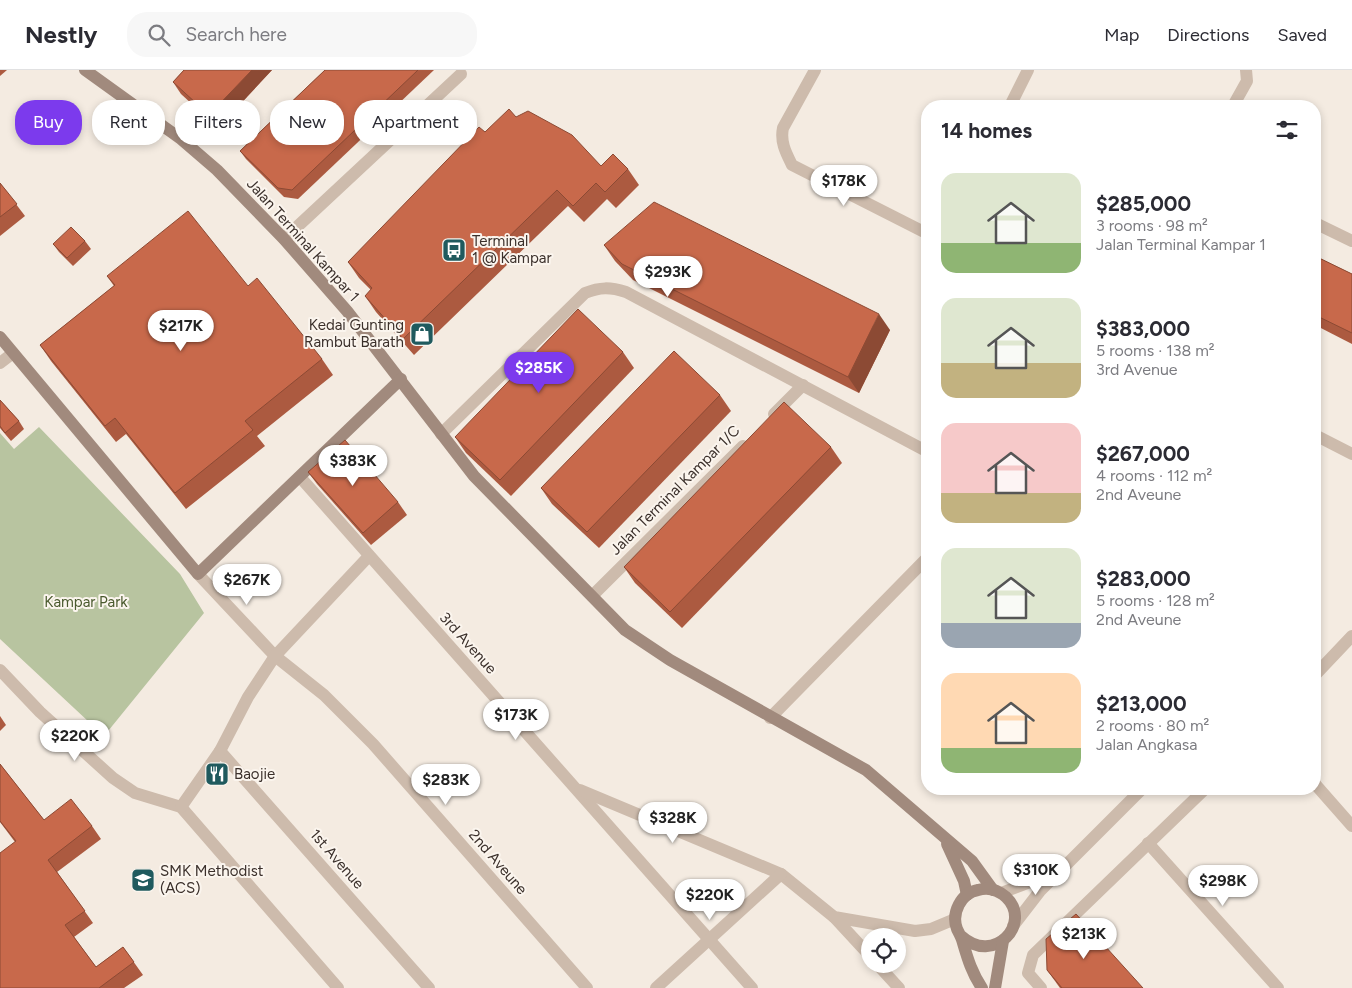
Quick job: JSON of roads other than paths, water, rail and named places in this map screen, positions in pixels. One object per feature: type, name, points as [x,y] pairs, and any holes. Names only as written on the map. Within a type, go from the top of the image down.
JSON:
[{"type":"street","name":"Jalan Terminal Kampar 1","points":[[85,70],[181,139],[217,170],[284,239],[347,311],[474,476],[632,635],[670,660],[770,718],[866,770],[972,861],[997,892]]},
{"type":"street","points":[[815,70],[783,128],[781,138],[792,165],[921,230]]},
{"type":"street","points":[[1013,100],[1028,70]]},
{"type":"street","points":[[1236,100],[1247,81],[1246,70]]},
{"type":"street","points":[[284,239],[461,74]]},
{"type":"street","points":[[1321,226],[1352,241]]},
{"type":"street","points":[[441,434],[585,293],[598,288],[612,287],[626,292],[921,448]]},
{"type":"street","points":[[0,337],[198,574],[401,379]]},
{"type":"street","points":[[0,363],[13,353]]},
{"type":"street","points":[[768,420],[803,385]]},
{"type":"street","name":"Jalan Terminal Kampar 1/C","points":[[592,596],[754,435]]},
{"type":"street","points":[[1321,438],[1352,454]]},
{"type":"street","name":"3rd Avenue","points":[[300,477],[752,988]]},
{"type":"street","points":[[181,807],[220,751],[248,697],[275,656],[369,556]]},
{"type":"street","points":[[770,718],[921,564]]},
{"type":"street","name":"2nd Aveune","points":[[198,574],[275,656],[324,695],[373,744],[587,988]]},
{"type":"street","points":[[1321,669],[1352,636]]},
{"type":"street","points":[[0,670],[40,712],[113,778],[135,793],[181,807],[338,988]]},
{"type":"street","name":"1st Avenue","points":[[220,751],[430,988]]},
{"type":"street","points":[[576,788],[781,874],[834,917],[861,946]]},
{"type":"street","points":[[1321,791],[1352,826]]},
{"type":"street","points":[[995,988],[1003,941],[1025,909],[1136,795]]},
{"type":"street","points":[[1041,988],[1028,973],[1033,955],[1199,795]]},
{"type":"street","points":[[943,838],[958,864],[964,881],[966,895]]},
{"type":"street","points":[[1148,843],[1278,988]]},
{"type":"street","points":[[982,988],[972,973],[955,919],[956,910],[966,895],[974,890],[997,892],[1061,870]]},
{"type":"street","points":[[656,988],[781,874]]},
{"type":"street","points":[[997,892],[1013,908],[1013,926]]},
{"type":"street","points":[[834,917],[915,931],[931,928],[955,919]]},
{"type":"street","points":[[961,936],[976,946],[986,948],[1003,941]]},
{"type":"street","points":[[885,973],[899,988]]},
{"type":"place","name":"Terminal 1 @ Kampar","points":[[454,250]]},
{"type":"place","name":"Kedai Gunting Rambut Barath","points":[[422,334]]},
{"type":"place","name":"Baojie","points":[[217,774]]},
{"type":"place","name":"SMK Methodist (ACS)","points":[[143,880]]},
{"type":"park label","name":"Kampar Park","points":[[86,602]]}]
